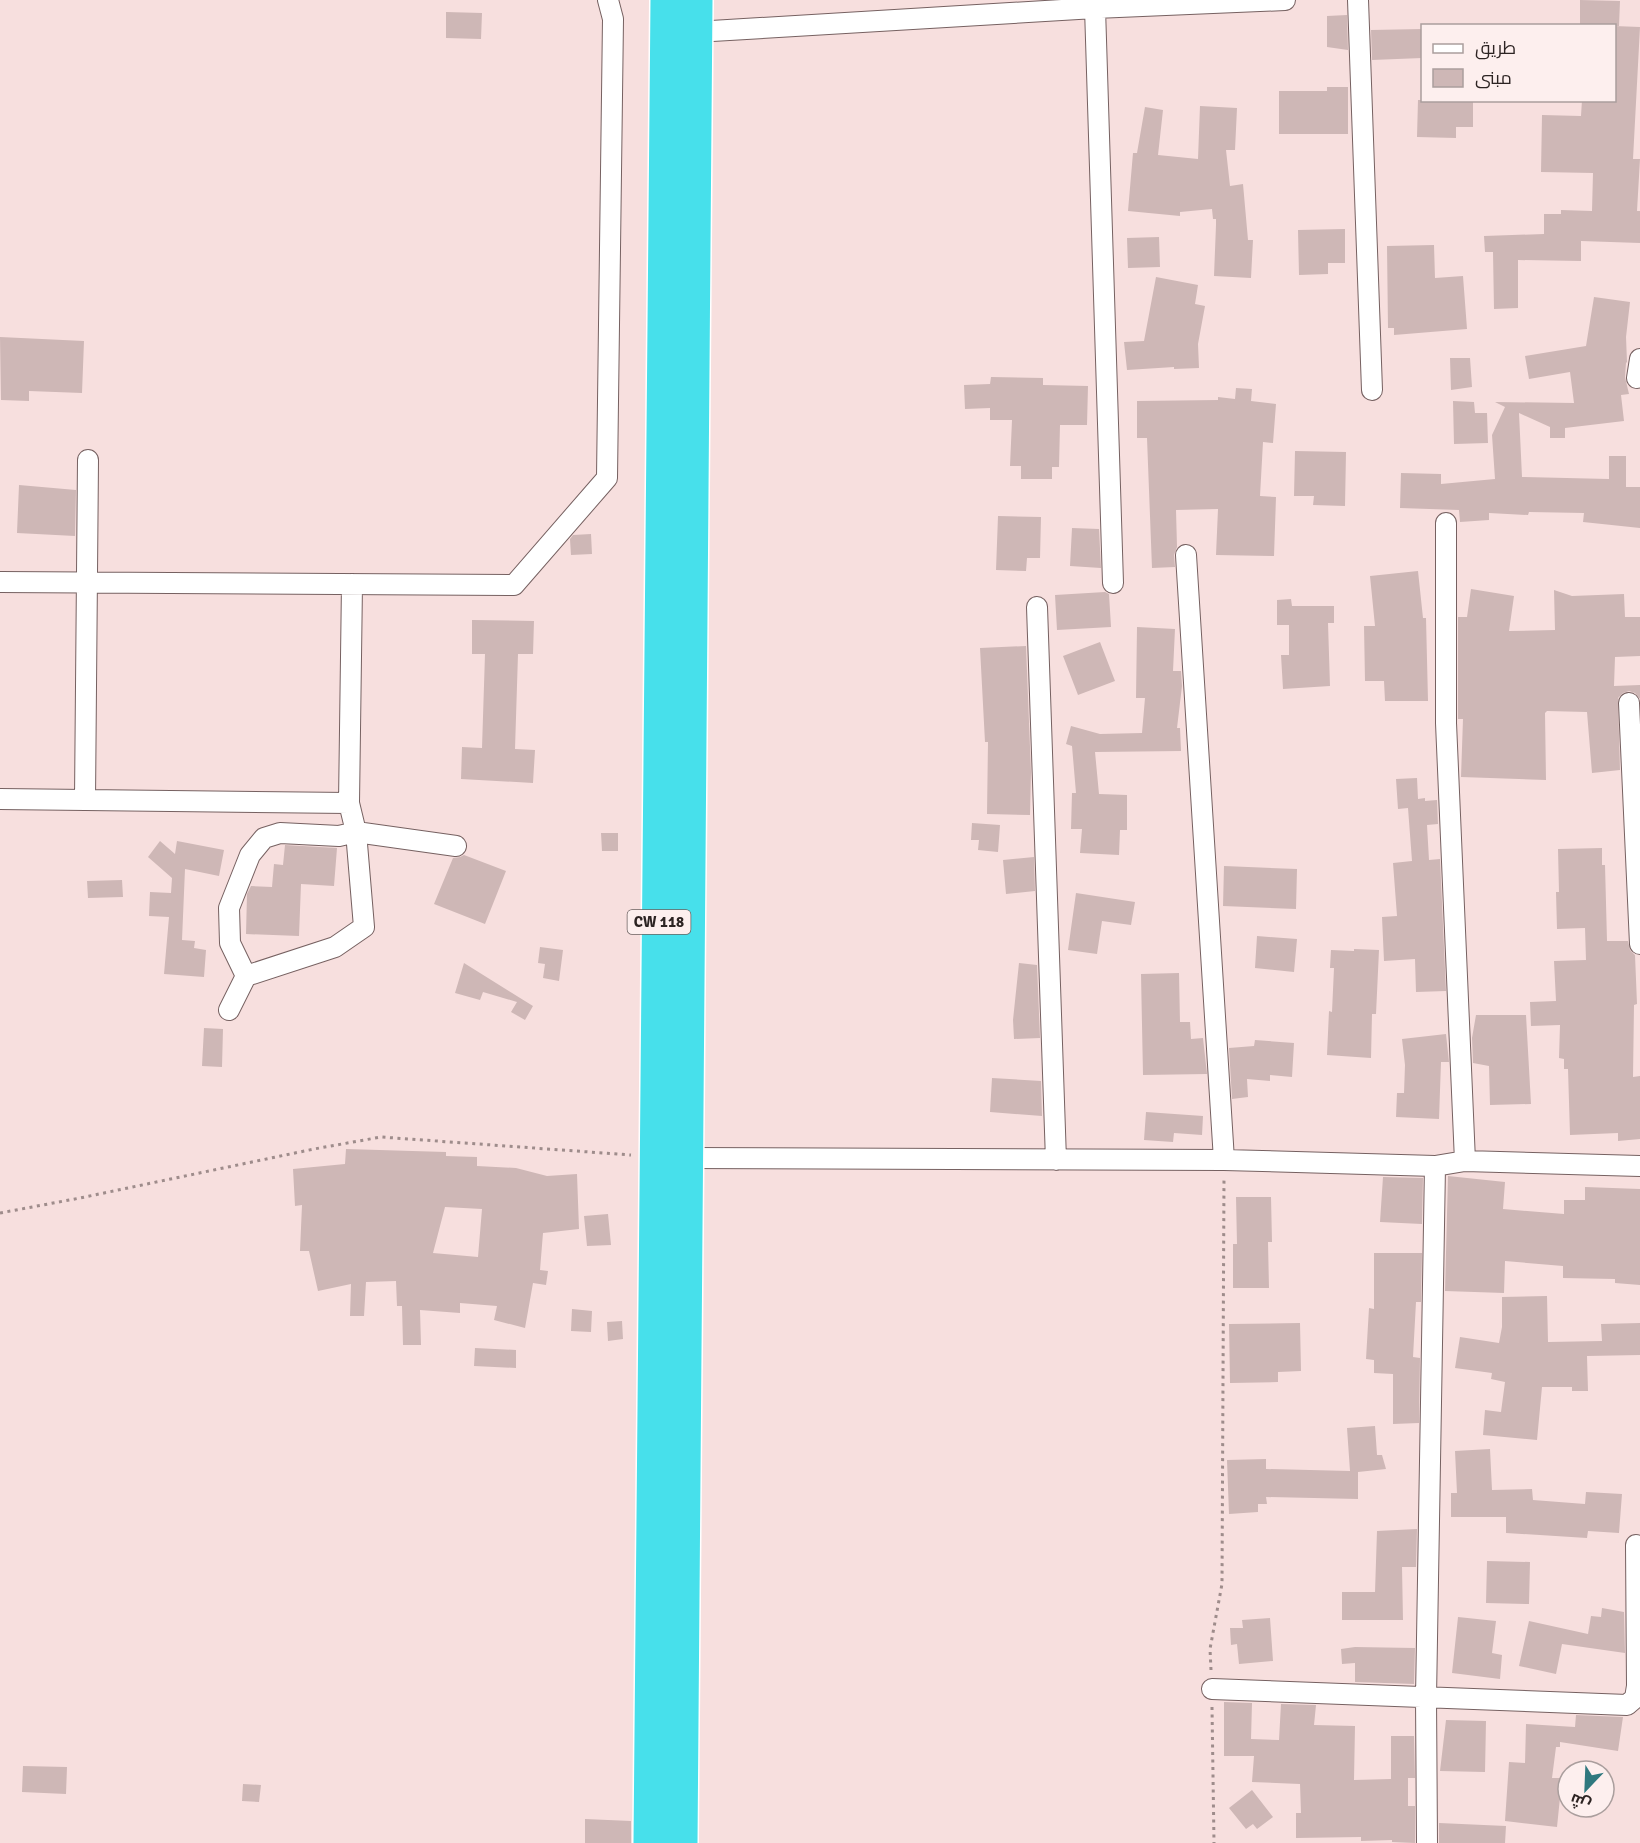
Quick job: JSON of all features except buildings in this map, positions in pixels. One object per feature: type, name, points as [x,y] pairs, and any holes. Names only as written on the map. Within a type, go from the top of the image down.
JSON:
[{"type":"highway","name":"CW 118","points":[[667,0],[672,1157],[681,1843]]},
{"type":"highway","name":"CW 118","points":[[650,1843],[672,1157],[695,16]]},
{"type":"street","points":[[0,582],[514,585],[607,478],[614,19],[608,0]]},
{"type":"street","points":[[695,16],[1095,8],[1285,0]]},
{"type":"street","points":[[1358,0],[1372,390]]},
{"type":"street","points":[[1095,8],[1113,583]]},
{"type":"street","points":[[85,800],[88,460]]},
{"type":"street","points":[[1446,523],[1446,723],[1466,1161]]},
{"type":"street","points":[[1186,555],[1224,1160]]},
{"type":"street","points":[[229,1010],[246,976],[335,947],[364,927],[356,832],[349,802],[352,584]]},
{"type":"street","points":[[1037,607],[1056,1160]]},
{"type":"street","points":[[1629,703],[1640,944]]},
{"type":"street","points":[[0,799],[349,802]]},
{"type":"street","points":[[246,976],[230,943],[230,908],[250,855],[264,838],[280,833],[339,836],[356,832],[456,846]]},
{"type":"street","points":[[672,1157],[1224,1160],[1435,1166],[1466,1161],[1640,1166]]},
{"type":"street","points":[[1427,1843],[1426,1698],[1435,1166]]},
{"type":"street","points":[[1212,1689],[1627,1705],[1635,1698],[1637,1686],[1636,1545]]},
{"type":"path","points":[[0,1213],[381,1137],[672,1157]]},
{"type":"path","points":[[1214,1843],[1210,1649],[1222,1584],[1224,1160]]}]
